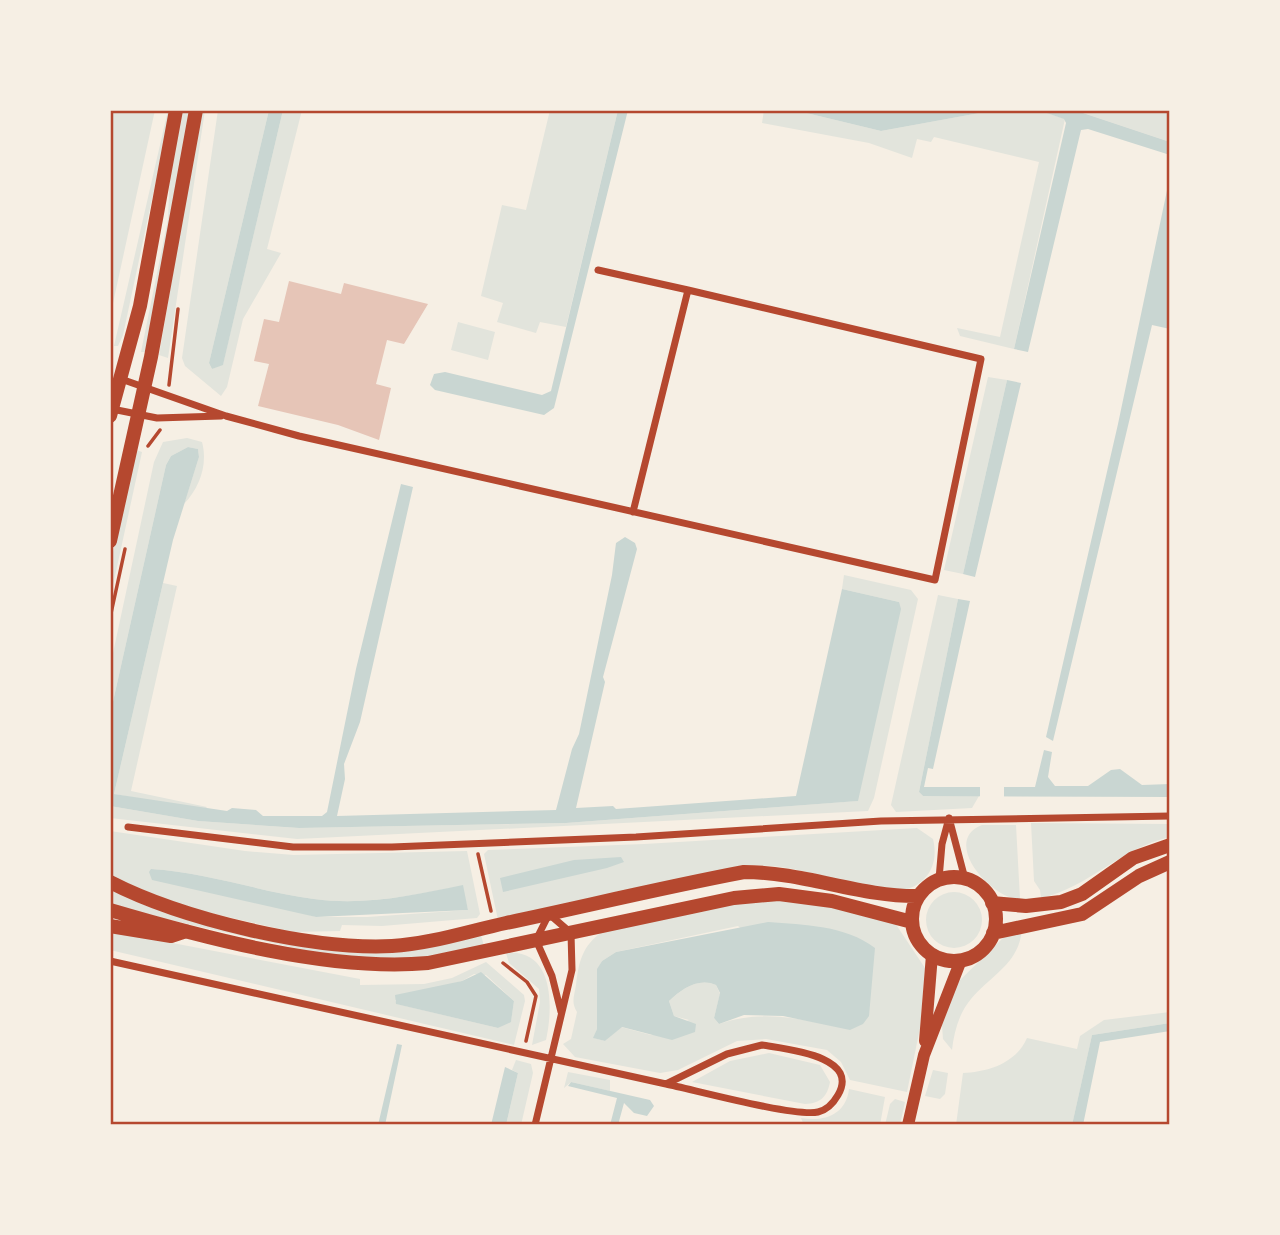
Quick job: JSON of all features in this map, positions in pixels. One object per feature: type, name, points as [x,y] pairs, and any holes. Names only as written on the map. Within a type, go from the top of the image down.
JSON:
[{"type":"main road","points":[[111,413],[118,379],[140,306],[176,110]]},
{"type":"main road","points":[[110,541],[145,387],[196,110]]},
{"type":"main road","points":[[992,903],[1026,906],[1061,902],[1082,894],[1133,858],[1170,845]]},
{"type":"main road","points":[[993,933],[1082,914],[1139,876],[1170,862]]},
{"type":"main road","points":[[110,882],[153,902],[193,915],[346,946],[394,946],[744,872],[780,872],[898,896],[919,896]]},
{"type":"main road","points":[[965,879],[981,888],[992,903],[995,918],[993,933],[981,951],[961,960],[946,960],[932,955],[918,941],[912,922],[919,896],[939,880],[965,879]]},
{"type":"main road","points":[[110,910],[187,931],[311,958],[377,966],[428,963],[734,898],[779,894],[832,901],[912,922]]},
{"type":"main road","points":[[110,926],[171,936],[187,931]]},
{"type":"street","points":[[118,379],[226,416],[935,580],[981,359],[598,270]]},
{"type":"street","points":[[634,512],[688,290]]},
{"type":"street","points":[[111,413],[162,418],[226,416]]},
{"type":"street","points":[[128,827],[293,847],[380,847],[636,837],[949,818],[1170,816]]},
{"type":"street","points":[[949,818],[965,879]]},
{"type":"street","points":[[939,880],[942,844],[949,818]]},
{"type":"street","points":[[536,1125],[572,970],[571,933],[549,914],[536,940],[552,976],[561,1012]]},
{"type":"street","points":[[908,1125],[924,1055],[932,955]]},
{"type":"street","points":[[924,1055],[961,960]]},
{"type":"street","points":[[110,961],[550,1060],[666,1084],[792,1110],[817,1112],[828,1107],[841,1090],[839,1075],[827,1060],[762,1045],[727,1054],[666,1084]]},
{"type":"shaded area","points":[[110,110],[155,110],[110,317]]},
{"type":"shaded area","points":[[168,110],[171,110],[123,335],[118,346],[114,346]]},
{"type":"shaded area","points":[[181,110],[191,110],[147,352],[141,352],[168,219],[170,166]]},
{"type":"shaded area","points":[[201,110],[205,110],[168,358],[159,355]]},
{"type":"shaded area","points":[[218,110],[269,110],[209,363],[212,369],[223,364],[283,110],[302,110],[267,249],[281,253],[243,319],[227,387],[221,396],[185,366],[182,358]]},
{"type":"shaded area","points":[[269,110],[283,110],[223,365],[212,369],[209,363]]},
{"type":"shaded area","points":[[550,110],[618,110],[566,327],[540,322],[536,333],[497,322],[503,303],[481,296],[502,205],[526,210]]},
{"type":"shaded area","points":[[618,110],[628,110],[554,408],[544,415],[435,390],[430,385],[434,374],[445,372],[542,395],[551,391]]},
{"type":"shaded area","points":[[764,110],[794,110],[881,131],[996,110],[1038,110],[1065,119],[1014,349],[960,336],[957,328],[1000,337],[1039,162],[934,137],[931,142],[917,139],[912,158],[869,143],[762,123]]},
{"type":"shaded area","points":[[794,110],[996,110],[881,131]]},
{"type":"shaded area","points":[[1038,110],[1074,110],[1170,142],[1170,155],[1088,129],[1081,130],[1028,352],[1014,349],[1066,123],[1064,119]]},
{"type":"shaded area","points":[[1074,110],[1170,110],[1170,142]]},
{"type":"shaded area","points":[[1170,176],[1170,329],[1152,325],[1053,741],[1046,737],[1118,424]]},
{"type":"shaded area","points":[[458,322],[495,332],[488,360],[451,350]]},
{"type":"shaded area","points":[[988,377],[1007,380],[963,574],[944,570]]},
{"type":"shaded area","points":[[1007,380],[1021,383],[975,577],[963,574]]},
{"type":"shaded area","points":[[187,438],[202,442],[204,459],[201,475],[184,504],[199,457],[198,449],[188,447],[171,456],[166,465],[110,715],[110,667],[154,462],[163,442]]},
{"type":"shaded area","points":[[188,447],[198,449],[199,457],[173,540],[114,794],[227,811],[232,808],[256,810],[263,816],[322,816],[327,812],[356,669],[401,484],[413,487],[360,722],[344,764],[345,779],[337,816],[556,810],[572,749],[579,734],[612,575],[616,543],[625,537],[635,543],[637,549],[603,677],[605,682],[576,808],[613,806],[616,809],[796,796],[842,589],[899,602],[901,609],[858,801],[566,823],[299,828],[198,821],[110,806],[110,715],[166,465],[171,456]]},
{"type":"shaded area","points":[[136,450],[142,452],[110,599],[110,565]]},
{"type":"shaded area","points":[[844,575],[911,590],[918,599],[874,798],[868,811],[297,839],[110,818],[110,806],[198,821],[298,828],[566,823],[857,801],[899,602],[842,589]]},
{"type":"shaded area","points":[[163,583],[177,586],[131,791],[207,807],[204,810],[114,794]]},
{"type":"shaded area","points":[[938,595],[958,599],[919,792],[923,796],[979,796],[972,808],[896,812],[891,805]]},
{"type":"shaded area","points":[[958,599],[970,601],[933,769],[928,768],[924,787],[1035,787],[1044,750],[1052,752],[1048,777],[1055,786],[1088,786],[1111,770],[1120,769],[1142,785],[1170,784],[1170,797],[923,796],[919,792]]},
{"type":"shaded area","points":[[1031,823],[1170,824],[1170,837],[1135,850],[1075,886],[1041,898],[1040,890],[1034,881]]},
{"type":"shaded area","points":[[982,825],[1016,825],[1020,899],[996,890],[975,868],[968,856],[966,843],[970,833]]},
{"type":"shaded area","points":[[917,828],[933,839],[935,854],[928,874],[910,888],[885,889],[793,869],[743,865],[498,920],[484,854],[488,850]]},
{"type":"shaded area","points":[[110,831],[245,851],[294,855],[467,851],[480,914],[477,918],[382,926],[342,925],[340,931],[293,932],[185,907],[110,876]],"holes":[[[151,869],[294,896],[333,901],[388,898],[462,886],[468,910],[367,917],[316,917]]]},
{"type":"shaded area","points":[[621,857],[624,862],[607,868],[503,892],[500,878],[574,860]]},
{"type":"shaded area","points":[[151,869],[192,874],[294,896],[333,901],[389,898],[463,885],[468,910],[316,917],[152,880],[149,872]]},
{"type":"shaded area","points":[[110,888],[319,948],[481,935],[484,946],[437,956],[391,961],[318,953],[143,914],[110,904]]},
{"type":"shaded area","points":[[954,892],[965,894],[974,900],[980,909],[980,931],[974,940],[965,946],[954,948],[943,946],[934,940],[928,931],[926,920],[928,909],[934,900],[943,894]]},
{"type":"shaded area","points":[[799,899],[895,923],[925,968],[920,1028],[907,1092],[850,1080],[841,1062],[827,1050],[766,1039],[737,1041],[678,1070],[660,1073],[575,1057],[563,1044],[571,1039],[577,1012],[574,999],[580,961],[590,942],[603,931],[734,902]],"holes":[[[738,926],[850,1029],[769,1016],[736,1019],[719,1024],[714,1018],[720,994],[716,985],[703,982],[679,992],[669,1001],[674,1016],[689,1020],[651,1035],[621,1027],[605,1041],[594,1038],[597,1029],[597,970],[602,961],[616,952]]]},
{"type":"shaded area","points":[[768,922],[837,930],[875,948],[869,1016],[863,1024],[850,1030],[783,1016],[744,1015],[719,1024],[714,1018],[720,993],[716,985],[703,982],[679,992],[669,1001],[674,1016],[696,1024],[695,1032],[672,1040],[622,1027],[605,1041],[593,1038],[597,1029],[597,969],[602,961],[616,952]]},
{"type":"shaded area","points":[[1022,930],[1020,942],[1010,961],[979,990],[963,1010],[952,1050],[943,1039],[942,1025],[958,982],[1005,936]]},
{"type":"shaded area","points":[[110,931],[360,979],[360,985],[424,984],[452,978],[486,962],[524,995],[525,1001],[514,1045],[110,950]],"holes":[[[474,974],[486,975],[514,1001],[511,1021],[498,1028],[397,1004],[395,1000],[462,981]]]},
{"type":"shaded area","points":[[506,953],[522,954],[534,960],[542,970],[547,983],[550,1013],[546,1040],[532,1045],[540,1002],[539,989],[509,963]]},
{"type":"shaded area","points":[[481,972],[514,1001],[511,1022],[498,1028],[396,1004],[395,995],[462,981]]},
{"type":"shaded area","points":[[1170,1012],[1170,1023],[1092,1035],[1072,1125],[956,1125],[963,1073],[982,1071],[1009,1060],[1027,1038],[1077,1049],[1080,1036],[1104,1020]]},
{"type":"shaded area","points":[[1170,1023],[1170,1031],[1100,1042],[1083,1125],[1072,1125],[1092,1035]]},
{"type":"shaded area","points":[[397,1044],[402,1045],[385,1125],[378,1125]]},
{"type":"shaded area","points":[[769,1053],[820,1065],[830,1082],[825,1095],[819,1101],[805,1104],[692,1082],[730,1061]]},
{"type":"shaded area","points":[[516,1060],[531,1064],[533,1073],[521,1125],[506,1125],[518,1073],[512,1070]]},
{"type":"shaded area","points":[[505,1067],[518,1073],[506,1125],[491,1125]]},
{"type":"shaded area","points":[[933,1070],[948,1073],[945,1094],[940,1099],[925,1096]]},
{"type":"shaded area","points":[[568,1072],[610,1080],[610,1091],[571,1082],[564,1088]]},
{"type":"shaded area","points":[[571,1082],[650,1100],[654,1106],[647,1116],[634,1113],[624,1103],[618,1125],[610,1125],[617,1098],[568,1086]]},
{"type":"shaded area","points":[[849,1089],[885,1097],[880,1125],[804,1125],[801,1118],[818,1119],[839,1111]]},
{"type":"shaded area","points":[[895,1099],[905,1102],[900,1125],[885,1125],[890,1104]]},
{"type":"pier","points":[[980,783],[1004,783],[1004,799],[980,799]]},
{"type":"building","points":[[289,281],[341,294],[344,283],[428,304],[404,344],[387,340],[376,384],[391,388],[379,440],[338,425],[258,406],[269,364],[254,361],[264,319],[279,322]]}]
